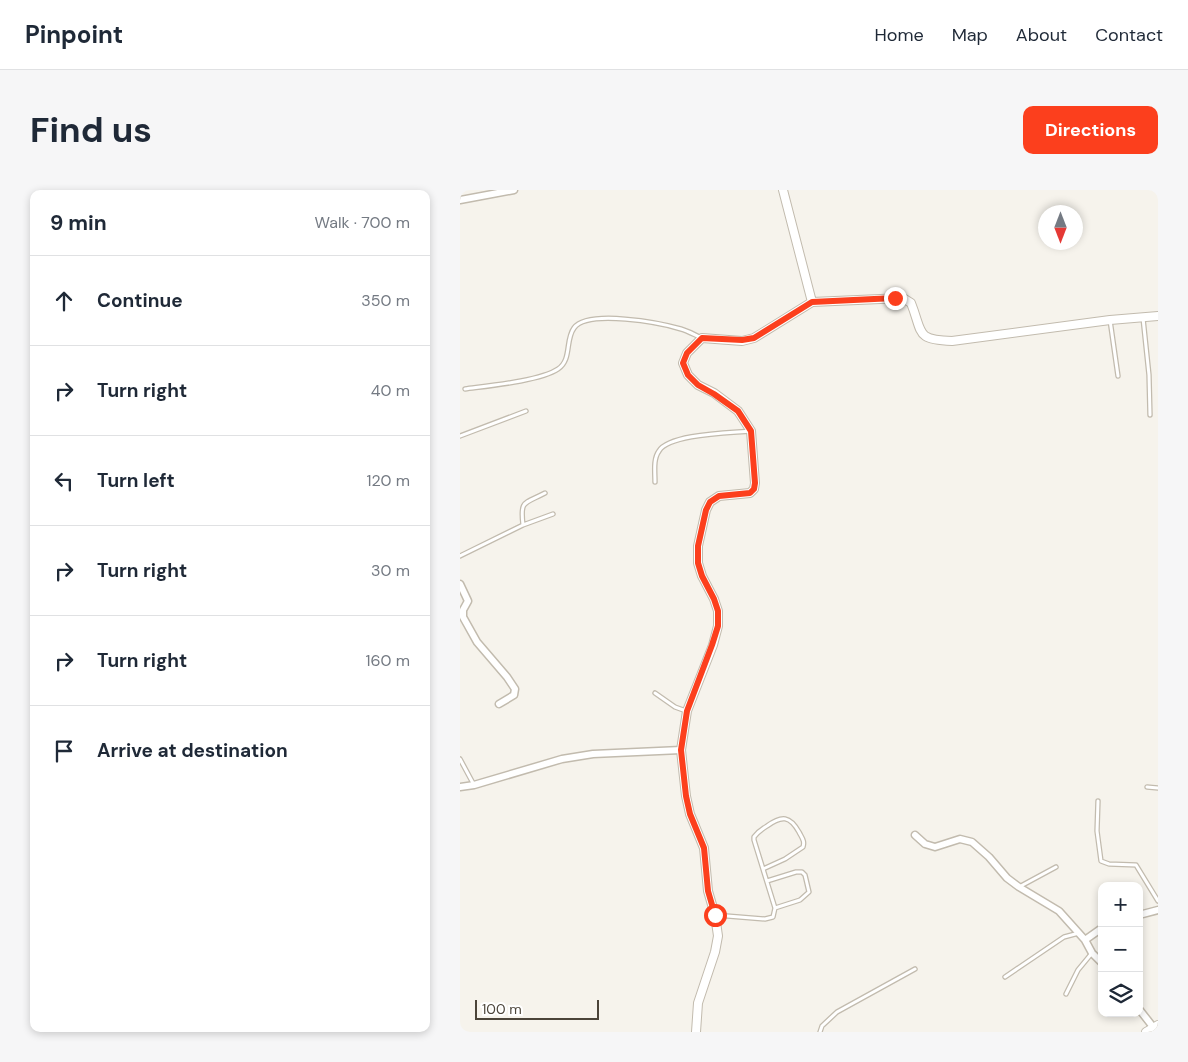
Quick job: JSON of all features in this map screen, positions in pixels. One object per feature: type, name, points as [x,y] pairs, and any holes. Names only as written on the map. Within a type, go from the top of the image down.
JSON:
[{"type":"street","points":[[460,200],[514,190]]},
{"type":"street","points":[[783,190],[812,302]]},
{"type":"street","points":[[696,1032],[698,1003],[718,936],[715,915],[708,891],[704,848],[690,814],[686,796],[681,750],[687,711],[718,626],[718,611],[698,563],[698,546],[706,510],[710,502],[719,496],[750,493],[754,489],[755,483],[751,431],[738,411],[698,385],[688,375],[683,363],[687,353],[702,338],[742,340],[754,338],[812,302],[903,298],[911,303],[920,330],[926,338],[952,341],[1142,316],[1158,316]]},
{"type":"street","points":[[460,584],[468,601],[463,610],[463,618],[477,642],[515,689],[514,695],[500,704]]},
{"type":"street","points":[[460,786],[474,785],[562,759],[618,752],[681,750]]},
{"type":"street","points":[[915,835],[925,844],[934,847],[960,839],[972,842],[1007,878],[1059,911],[1086,940],[1098,959]]},
{"type":"street","points":[[1143,913],[1158,910]]},
{"type":"street","points":[[1086,940],[1098,931]]},
{"type":"street","points":[[1143,1013],[1156,1028],[1146,1032]]},
{"type":"lane","points":[[1142,316],[1150,415]]},
{"type":"lane","points":[[465,389],[508,383],[557,370],[563,364],[567,355],[571,333],[576,326],[584,321],[596,319],[628,320],[681,329],[702,338]]},
{"type":"lane","points":[[1110,320],[1118,376]]},
{"type":"lane","points":[[460,436],[526,411]]},
{"type":"lane","points":[[655,482],[656,458],[658,451],[665,444],[698,436],[751,431]]},
{"type":"lane","points":[[523,525],[521,508],[524,504],[545,493]]},
{"type":"lane","points":[[460,556],[523,525],[552,514]]},
{"type":"lane","points":[[656,693],[675,707],[687,711]]},
{"type":"lane","points":[[460,759],[474,785]]},
{"type":"lane","points":[[1146,787],[1158,788]]},
{"type":"lane","points":[[1098,801],[1101,861],[1109,864],[1136,865],[1158,902]]},
{"type":"lane","points":[[715,915],[769,919],[773,917],[775,908],[766,881],[754,837],[780,818],[789,820],[795,825],[803,839],[803,847],[786,859],[763,869]]},
{"type":"lane","points":[[1019,887],[1056,866]]},
{"type":"lane","points":[[766,881],[802,872],[809,887],[809,892],[800,900],[775,908]]},
{"type":"lane","points":[[1005,977],[1064,937],[1080,933]]},
{"type":"lane","points":[[1066,994],[1078,970],[1092,952]]},
{"type":"lane","points":[[820,1032],[822,1026],[837,1012],[916,969]]},
{"type":"route","points":[[715,915],[708,891],[704,848],[690,814],[686,796],[681,750],[687,711],[718,626],[718,611],[698,563],[698,546],[706,510],[710,502],[719,496],[750,493],[754,489],[755,483],[751,431],[738,411],[698,385],[688,375],[683,363],[687,353],[702,338],[725,340],[754,338],[812,302],[895,298]]}]
